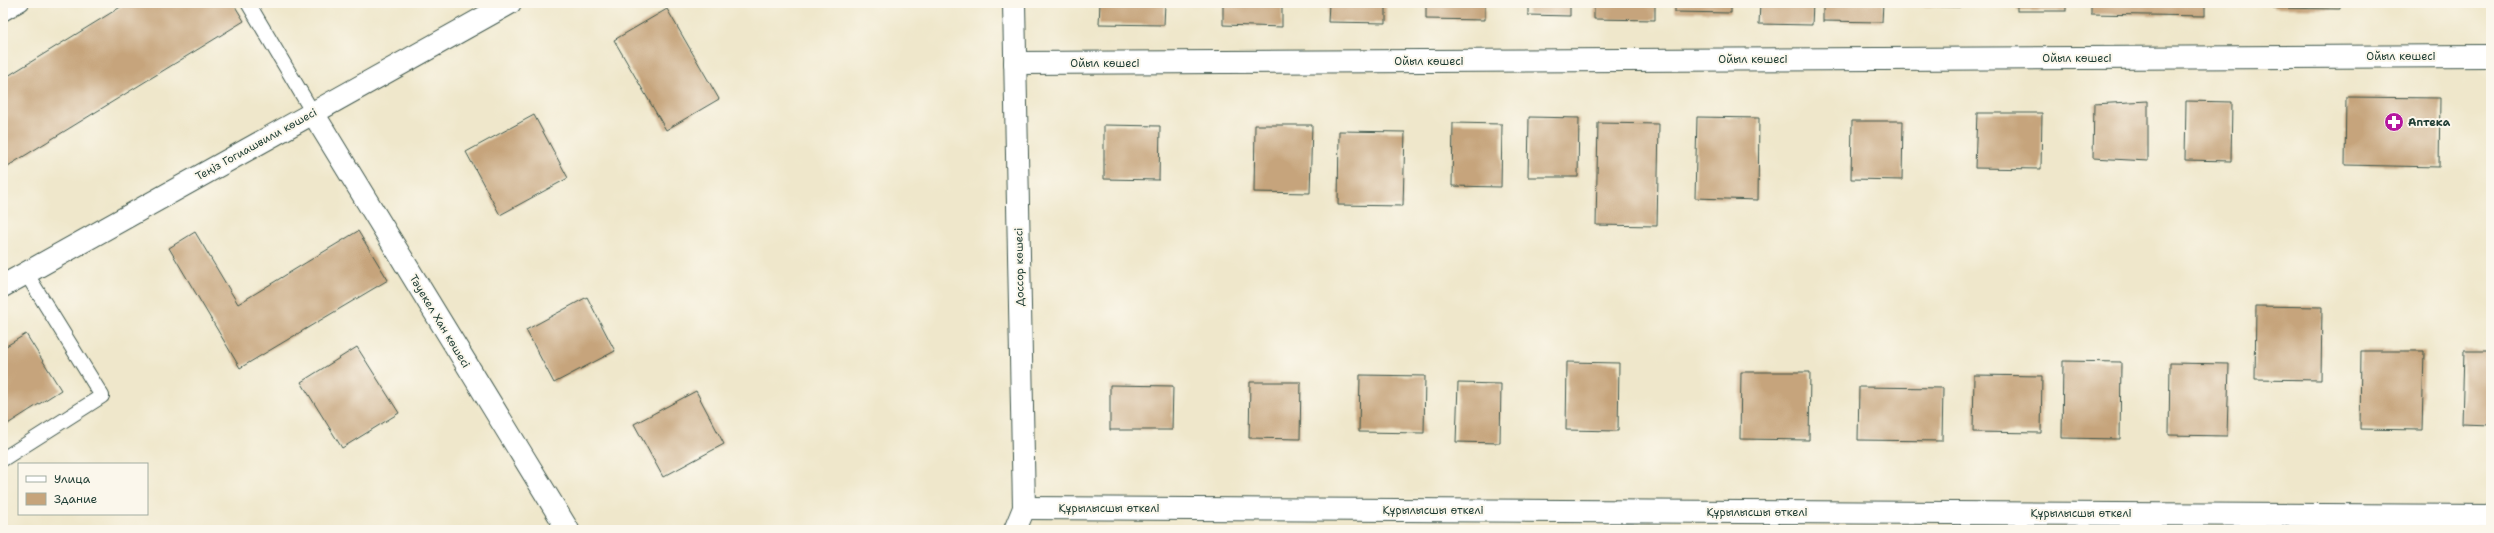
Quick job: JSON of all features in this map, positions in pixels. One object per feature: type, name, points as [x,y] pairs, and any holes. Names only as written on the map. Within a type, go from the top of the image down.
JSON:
[{"type":"street","name":"Теңіз Гогиашвили көшесі","points":[[3,286],[510,3]]},
{"type":"street","name":"Доссор көшесі","points":[[1014,3],[1024,508],[1015,530]]},
{"type":"street","name":"Ойыл көшесі","points":[[1015,63],[2491,56]]},
{"type":"street","name":"Тәуекел Хан көшесі","points":[[313,113],[568,530]]},
{"type":"street","name":"Құрылысшы өткелі","points":[[1024,508],[2491,516]]},
{"type":"lane","points":[[3,14],[22,3]]},
{"type":"lane","points":[[248,3],[313,113]]},
{"type":"lane","points":[[3,459],[102,396],[26,273]]},
{"type":"building","points":[[127,3],[233,3],[244,21],[3,169],[3,79]]},
{"type":"building","points":[[1100,3],[1165,3],[1164,25],[1099,24]]},
{"type":"building","points":[[1223,3],[1282,3],[1282,27],[1223,25]]},
{"type":"building","points":[[1329,3],[1386,3],[1386,23],[1328,22]]},
{"type":"building","points":[[1426,3],[1485,3],[1485,20],[1426,19]]},
{"type":"building","points":[[1528,3],[1570,3],[1570,16],[1528,15]]},
{"type":"building","points":[[1594,3],[1655,3],[1655,20],[1594,19]]},
{"type":"building","points":[[1675,3],[1731,3],[1731,13],[1675,12]]},
{"type":"building","points":[[1760,3],[1813,3],[1812,25],[1759,24]]},
{"type":"building","points":[[1823,3],[1883,3],[1882,22],[1823,21]]},
{"type":"building","points":[[1902,3],[1960,3],[1960,7],[1902,6]]},
{"type":"building","points":[[2017,3],[2066,3],[2066,11],[2017,11]]},
{"type":"building","points":[[2091,3],[2205,3],[2205,16],[2091,14]]},
{"type":"building","points":[[2274,3],[2340,3],[2340,9],[2273,8]]},
{"type":"building","points":[[667,9],[719,99],[666,130],[614,40]]},
{"type":"building","points":[[2346,97],[2440,98],[2439,167],[2345,165]]},
{"type":"building","points":[[2148,101],[2148,161],[2093,158],[2094,104]]},
{"type":"building","points":[[2186,101],[2232,102],[2231,161],[2185,160]]},
{"type":"building","points":[[1977,113],[2042,113],[2041,169],[1975,168]]},
{"type":"building","points":[[534,115],[568,178],[500,215],[466,152]]},
{"type":"building","points":[[1529,117],[1579,118],[1578,177],[1528,177]]},
{"type":"building","points":[[1697,117],[1759,118],[1758,200],[1695,198]]},
{"type":"building","points":[[1852,121],[1903,121],[1902,180],[1851,179]]},
{"type":"building","points":[[1453,123],[1502,124],[1501,187],[1452,186]]},
{"type":"building","points":[[1598,123],[1659,124],[1657,226],[1596,225]]},
{"type":"building","points":[[1104,125],[1160,126],[1159,180],[1104,179]]},
{"type":"building","points":[[1255,125],[1312,125],[1310,193],[1254,192]]},
{"type":"building","points":[[1339,131],[1405,132],[1403,206],[1338,205]]},
{"type":"building","points":[[358,231],[388,280],[240,368],[169,248],[195,232],[238,304]]},
{"type":"building","points":[[587,297],[615,351],[554,383],[526,330]]},
{"type":"building","points":[[2256,306],[2322,307],[2321,380],[2255,379]]},
{"type":"building","points":[[26,334],[61,390],[3,427],[3,348]]},
{"type":"building","points":[[357,347],[399,413],[342,448],[301,382]]},
{"type":"building","points":[[2361,351],[2424,351],[2422,430],[2360,429]]},
{"type":"building","points":[[2464,351],[2491,351],[2491,425],[2462,424]]},
{"type":"building","points":[[2063,361],[2121,362],[2120,439],[2062,438]]},
{"type":"building","points":[[1567,362],[1619,363],[1618,431],[1566,430]]},
{"type":"building","points":[[2170,363],[2229,364],[2227,436],[2169,435]]},
{"type":"building","points":[[1741,372],[1810,372],[1809,440],[1740,439]]},
{"type":"building","points":[[1360,375],[1425,376],[1424,433],[1359,432]]},
{"type":"building","points":[[1974,375],[2042,376],[2041,433],[1973,432]]},
{"type":"building","points":[[1250,382],[1301,382],[1300,439],[1249,438]]},
{"type":"building","points":[[1458,383],[1501,384],[1500,443],[1456,442]]},
{"type":"building","points":[[1110,385],[1173,386],[1172,430],[1110,430]]},
{"type":"building","points":[[1859,387],[1943,388],[1942,441],[1858,440]]},
{"type":"building","points":[[696,391],[724,444],[663,477],[634,424]]},
{"type":"place","name":"Аптека","points":[[2394,122]]}]
